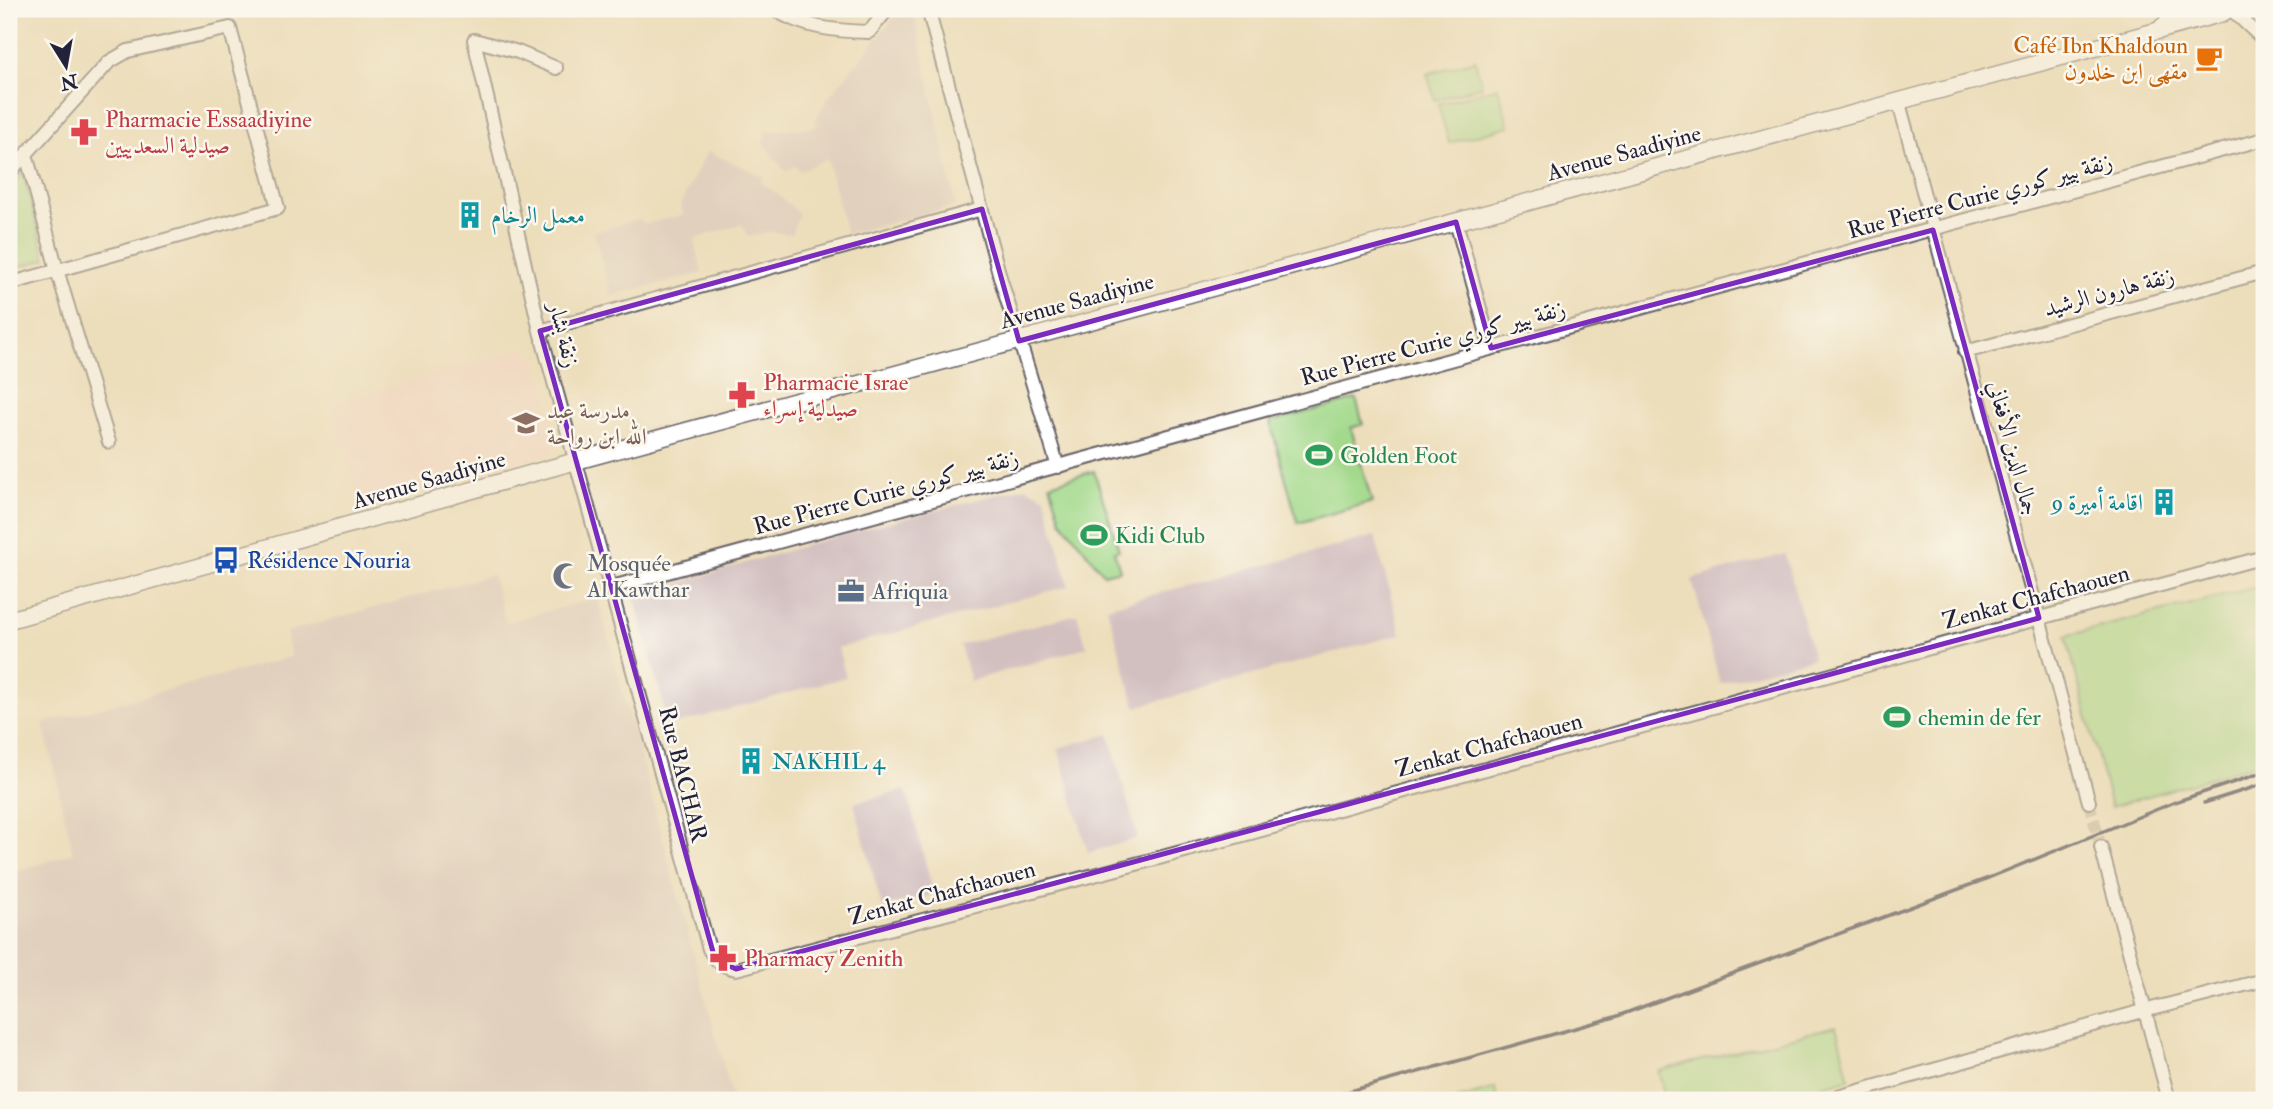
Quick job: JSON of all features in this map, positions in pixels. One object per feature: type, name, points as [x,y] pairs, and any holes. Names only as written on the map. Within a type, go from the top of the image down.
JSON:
[{"type":"main road","name":"Avenue Saadiyine","points":[[9,620],[576,461],[1899,103],[2229,10]]},
{"type":"main road","name":"Avenue Saadiyine","points":[[2158,30],[2178,11]]},
{"type":"street","points":[[774,9],[810,25],[869,32],[888,9]]},
{"type":"street","points":[[928,9],[1019,341],[1058,467]]},
{"type":"street","points":[[2229,10],[2264,38]]},
{"type":"street","points":[[9,173],[109,62],[128,51],[230,28],[278,208],[9,284]]},
{"type":"street","name":"زنقة بشار","points":[[556,68],[518,52],[474,40],[540,331],[612,587]]},
{"type":"street","name":"جمال الدين الأفغاني","points":[[1899,103],[2089,802]]},
{"type":"street","name":"Rue Pierre Curie زنقة بيير كوري","points":[[612,587],[2264,139]]},
{"type":"street","points":[[26,154],[108,442]]},
{"type":"street","points":[[540,331],[982,209]]},
{"type":"street","points":[[1455,222],[1491,348]]},
{"type":"street","name":"زنقة هارون الرشيد","points":[[1965,352],[2264,272]]},
{"type":"street","name":"Zenkat Chafchaouen","points":[[724,967],[736,969],[1159,858],[2264,557]]},
{"type":"street","name":"Rue BACHAR","points":[[612,587],[702,925],[715,959],[724,967]]},
{"type":"street","points":[[2101,847],[2169,1100]]},
{"type":"street","points":[[1827,1100],[2146,1010],[2264,980]]},
{"type":"highlighted area","points":[[982,209],[1019,341],[1456,222],[1491,348],[1933,230],[2039,618],[736,969],[715,959],[540,331]]},
{"type":"shaded area","points":[[899,11],[914,14],[956,206],[846,234],[827,159],[800,171],[795,165],[786,172],[763,143],[766,131],[815,127],[816,118],[828,98]]},
{"type":"shaded area","points":[[707,151],[764,177],[761,183],[778,194],[799,214],[791,234],[769,232],[748,237],[742,224],[694,239],[702,273],[611,296],[594,232],[640,219],[645,224],[683,215],[681,203]]},
{"type":"shaded area","points":[[525,348],[536,358],[558,439],[550,454],[362,507],[330,404]]},
{"type":"shaded area","points":[[1026,487],[1045,497],[1069,586],[838,648],[846,677],[669,726],[634,596],[844,534]]},
{"type":"shaded area","points":[[1375,536],[1401,634],[1136,707],[1107,607]]},
{"type":"shaded area","points":[[1785,554],[1813,658],[1720,683],[1692,579]]},
{"type":"shaded area","points":[[492,575],[506,622],[598,598],[733,1100],[9,1100],[9,874],[73,853],[43,723],[291,657],[286,632]]},
{"type":"shaded area","points":[[1077,614],[1087,647],[970,681],[960,645]]},
{"type":"shaded area","points":[[1109,734],[1138,838],[1088,853],[1058,748]]},
{"type":"shaded area","points":[[906,790],[934,894],[882,907],[854,803]]},
{"type":"green space","points":[[1475,60],[1482,86],[1435,100],[1427,74]]},
{"type":"green space","points":[[1498,87],[1509,126],[1449,143],[1438,104]]},
{"type":"green space","points":[[23,172],[46,259],[9,270],[9,188]]},
{"type":"green space","name":"Golden Foot","points":[[1356,399],[1363,424],[1351,428],[1372,502],[1298,523],[1270,422]]},
{"type":"green space","name":"Kidi Club","points":[[1094,471],[1119,550],[1114,551],[1120,570],[1104,574],[1061,520],[1050,484]]},
{"type":"green space","points":[[2264,585],[2264,762],[2111,807],[2066,636]]},
{"type":"green space","points":[[1836,1026],[1849,1079],[1769,1100],[1666,1100],[1658,1071]]},
{"type":"green space","points":[[1495,1088],[1498,1100],[1454,1100]]},
{"type":"tunnel","points":[[2089,802],[2101,847]]},
{"type":"railway","points":[[1318,1100],[1615,1017],[1986,879],[2175,802],[2264,772]]},
{"type":"railway","points":[[2204,803],[2264,784]]},
{"type":"place","name":"Café Ibn Khaldoun مقهى ابن خلدون","points":[[2209,58]]},
{"type":"place","name":"Pharmacie Essaadiyine صيدلية السعدييين","points":[[84,132]]},
{"type":"place","name":"معمل الرخام","points":[[470,215]]},
{"type":"place","name":"Pharmacie Israe صيدلية إسراء","points":[[742,395]]},
{"type":"place","name":"مدرسة عبد الله ابن رواحة","points":[[526,423]]},
{"type":"place","name":"Golden Foot","points":[[1319,455]]},
{"type":"place","name":"اقامة أميرة 9","points":[[2164,502]]},
{"type":"place","name":"Kidi Club","points":[[1094,535]]},
{"type":"place","name":"Résidence Nouria","points":[[226,560]]},
{"type":"place","name":"Mosquée Al Kawthar","points":[[566,576]]},
{"type":"place","name":"Afriquia","points":[[851,591]]},
{"type":"place","name":"chemin de fer","points":[[1897,717]]},
{"type":"place","name":"NAKHIL 4","points":[[751,761]]},
{"type":"place","name":"Pharmacy Zenith","points":[[723,958]]}]
